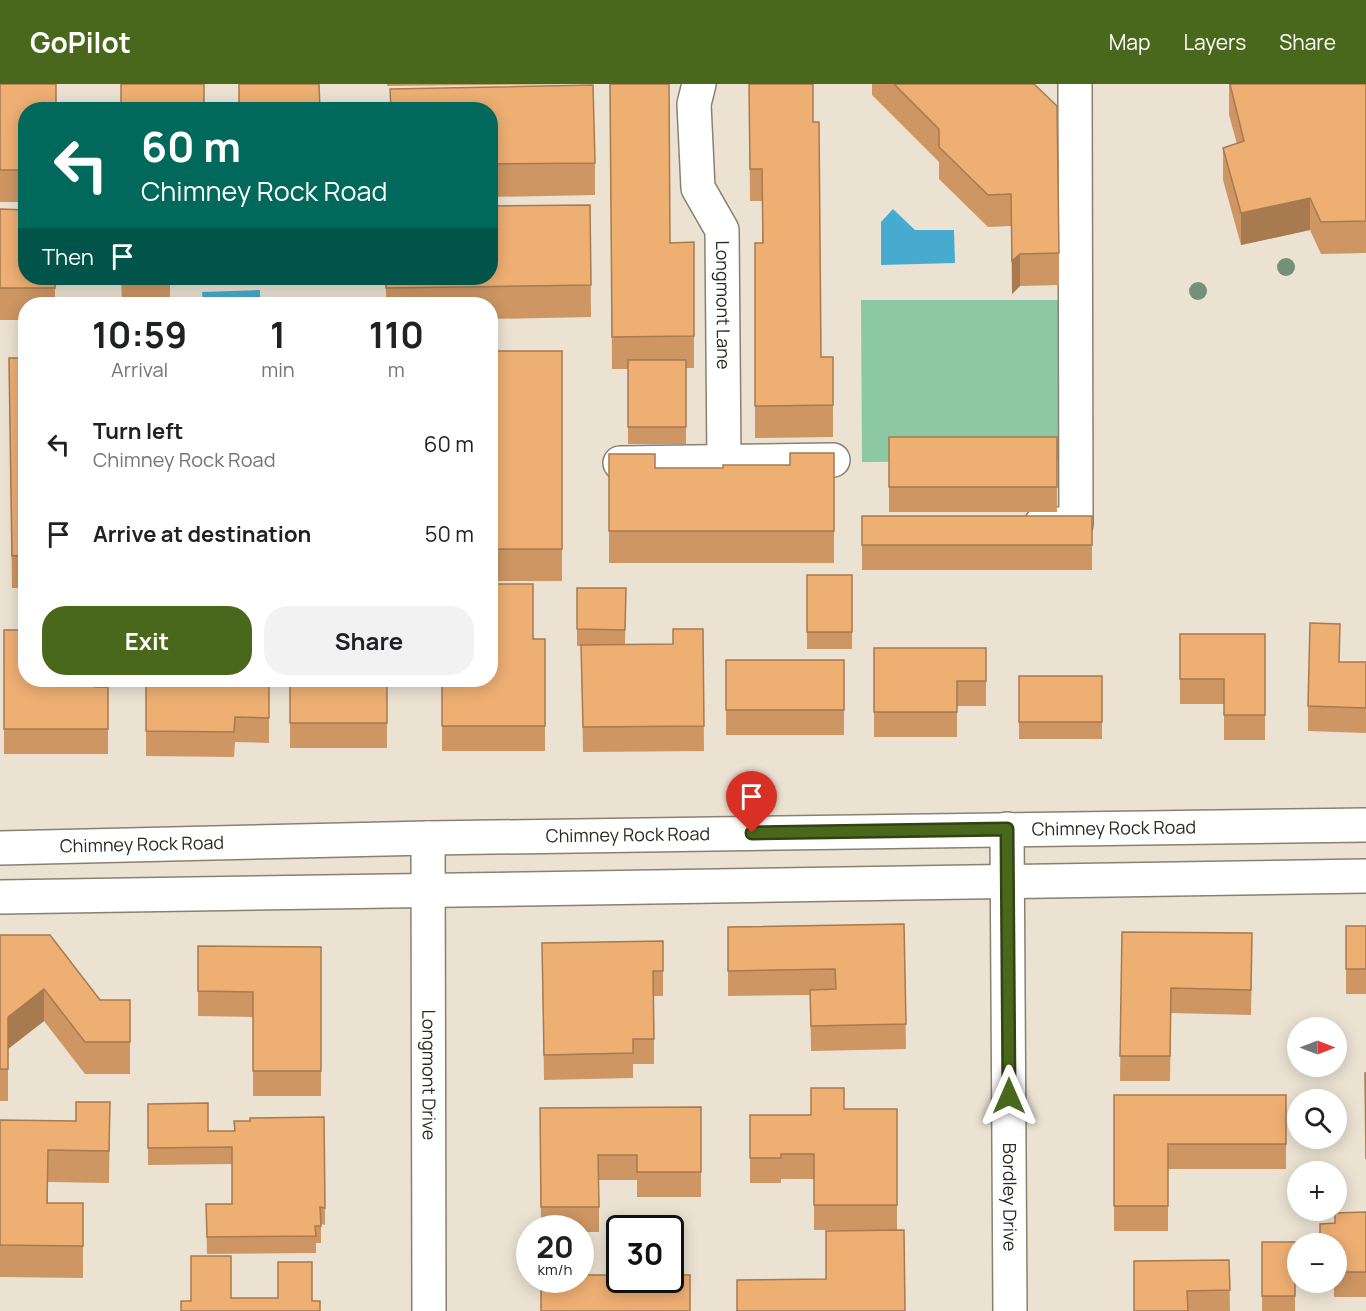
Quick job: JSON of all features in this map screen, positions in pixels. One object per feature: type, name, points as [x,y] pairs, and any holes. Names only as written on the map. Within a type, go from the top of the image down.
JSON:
[{"type":"main road","name":"Longmont Lane","points":[[699,84],[694,104],[698,188],[722,230],[724,462]]},
{"type":"main road","points":[[1005,524],[1076,524],[1075,84]]},
{"type":"main road","points":[[620,463],[833,460]]},
{"type":"main road","name":"Chimney Rock Road","points":[[0,848],[428,838],[1366,825]]},
{"type":"main road","name":"Bordley Drive","points":[[1007,829],[1010,1311]]},
{"type":"main road","name":"Longmont Drive","points":[[428,838],[429,1311]]},
{"type":"main road","points":[[0,897],[1366,876]]},
{"type":"green space","points":[[861,300],[1059,300],[1060,461],[862,462]]},
{"type":"water","points":[[893,209],[915,230],[954,230],[955,263],[881,265],[881,222]]},
{"type":"water","points":[[260,290],[260,297],[202,297],[202,292]]},
{"type":"building","points":[[0,84],[56,84],[56,102],[18,102],[18,170],[0,170]]},
{"type":"building","points":[[121,84],[204,84],[204,102],[121,102]]},
{"type":"building","points":[[239,84],[319,84],[320,102],[239,102]]},
{"type":"building","points":[[610,84],[669,84],[670,243],[694,242],[694,336],[612,337]]},
{"type":"building","points":[[749,84],[813,84],[813,122],[819,122],[821,357],[833,357],[833,405],[755,406],[755,243],[763,243],[762,169],[750,169]]},
{"type":"building","points":[[894,84],[1034,84],[1057,106],[1059,253],[1020,254],[1012,261],[1011,194],[988,195],[939,147],[939,129]]},
{"type":"building","points":[[1230,84],[1366,84],[1366,221],[1321,222],[1310,198],[1241,213],[1223,148],[1244,141]]},
{"type":"building","points":[[593,85],[595,163],[498,164],[498,102],[391,102],[390,89]]},
{"type":"building","points":[[590,205],[591,285],[386,288],[386,285],[498,285],[498,206]]},
{"type":"building","points":[[0,209],[18,210],[18,285],[55,285],[55,288],[0,288]]},
{"type":"building","points":[[498,351],[562,351],[562,549],[498,549]]},
{"type":"building","points":[[9,358],[18,358],[18,556],[12,556]]},
{"type":"building","points":[[628,360],[686,360],[686,427],[628,427]]},
{"type":"building","points":[[889,437],[1057,437],[1057,487],[889,487]]},
{"type":"building","points":[[790,453],[834,453],[834,531],[609,531],[609,454],[655,454],[655,468],[723,468],[723,465],[790,465]]},
{"type":"building","points":[[862,516],[1092,516],[1092,545],[862,545]]},
{"type":"building","points":[[807,575],[852,575],[852,632],[807,632]]},
{"type":"building","points":[[498,584],[533,584],[533,639],[545,639],[545,726],[442,726],[442,687],[498,687]]},
{"type":"building","points":[[577,588],[626,588],[625,630],[577,629]]},
{"type":"building","points":[[1310,623],[1340,624],[1339,662],[1366,662],[1366,708],[1308,706]]},
{"type":"building","points":[[673,629],[703,629],[704,726],[583,727],[581,645],[673,644]]},
{"type":"building","points":[[4,630],[18,630],[18,687],[108,687],[108,729],[4,729]]},
{"type":"building","points":[[1180,634],[1265,634],[1265,715],[1224,715],[1224,679],[1180,679]]},
{"type":"building","points":[[874,648],[986,648],[986,681],[957,681],[957,712],[874,712]]},
{"type":"building","points":[[726,660],[844,660],[844,710],[726,710]]},
{"type":"building","points":[[1019,676],[1102,676],[1102,722],[1019,722]]},
{"type":"building","points":[[146,687],[269,687],[269,718],[235,717],[234,732],[146,731]]},
{"type":"building","points":[[290,687],[387,687],[387,723],[290,723]]},
{"type":"building","points":[[904,924],[906,1024],[811,1026],[810,990],[836,989],[835,969],[728,971],[728,927]]},
{"type":"building","points":[[1346,926],[1366,926],[1366,969],[1346,969]]},
{"type":"building","points":[[1122,932],[1252,933],[1251,990],[1171,988],[1170,1056],[1120,1056]]},
{"type":"building","points":[[0,935],[50,935],[100,1000],[130,1000],[130,1042],[85,1042],[44,989],[8,1017],[8,1069],[0,1069]]},
{"type":"building","points":[[663,941],[663,971],[653,971],[654,1039],[633,1039],[633,1053],[544,1055],[542,943]]},
{"type":"building","points":[[198,946],[321,947],[321,1071],[253,1071],[253,992],[198,991]]},
{"type":"building","points":[[1365,1073],[1366,1073],[1366,1159]]},
{"type":"building","points":[[811,1088],[844,1088],[844,1109],[897,1109],[897,1205],[814,1205],[814,1154],[781,1154],[781,1158],[750,1158],[750,1115],[811,1115]]},
{"type":"building","points":[[1114,1095],[1286,1095],[1286,1144],[1168,1144],[1168,1206],[1114,1206]]},
{"type":"building","points":[[76,1102],[110,1102],[109,1151],[48,1150],[47,1203],[83,1203],[83,1246],[0,1245],[0,1120],[76,1121]]},
{"type":"building","points":[[208,1103],[208,1131],[235,1131],[234,1121],[250,1121],[250,1118],[324,1117],[325,1208],[320,1207],[321,1226],[315,1226],[316,1236],[207,1237],[206,1204],[232,1204],[232,1147],[148,1148],[148,1104]]},
{"type":"building","points":[[701,1107],[701,1172],[637,1172],[637,1155],[598,1155],[599,1207],[541,1207],[540,1108]]},
{"type":"building","points":[[1366,1212],[1366,1272],[1347,1272],[1347,1233],[1320,1233],[1320,1224],[1347,1221],[1347,1213]]},
{"type":"building","points":[[904,1230],[905,1311],[737,1311],[737,1280],[826,1279],[826,1231]]},
{"type":"building","points":[[1262,1242],[1287,1242],[1287,1293],[1295,1293],[1295,1296],[1262,1296]]},
{"type":"building","points":[[191,1256],[231,1256],[231,1298],[278,1298],[278,1262],[312,1262],[312,1301],[320,1301],[320,1311],[181,1311],[181,1301],[191,1301]]},
{"type":"building","points":[[1229,1260],[1230,1290],[1187,1291],[1188,1311],[1134,1311],[1134,1261]]},
{"type":"building","points":[[594,1275],[606,1275],[606,1293],[684,1293],[684,1275],[690,1275],[690,1311],[541,1311],[541,1293],[594,1293]]},
{"type":"route","points":[[752,833],[1007,829],[1009,1096]]}]
